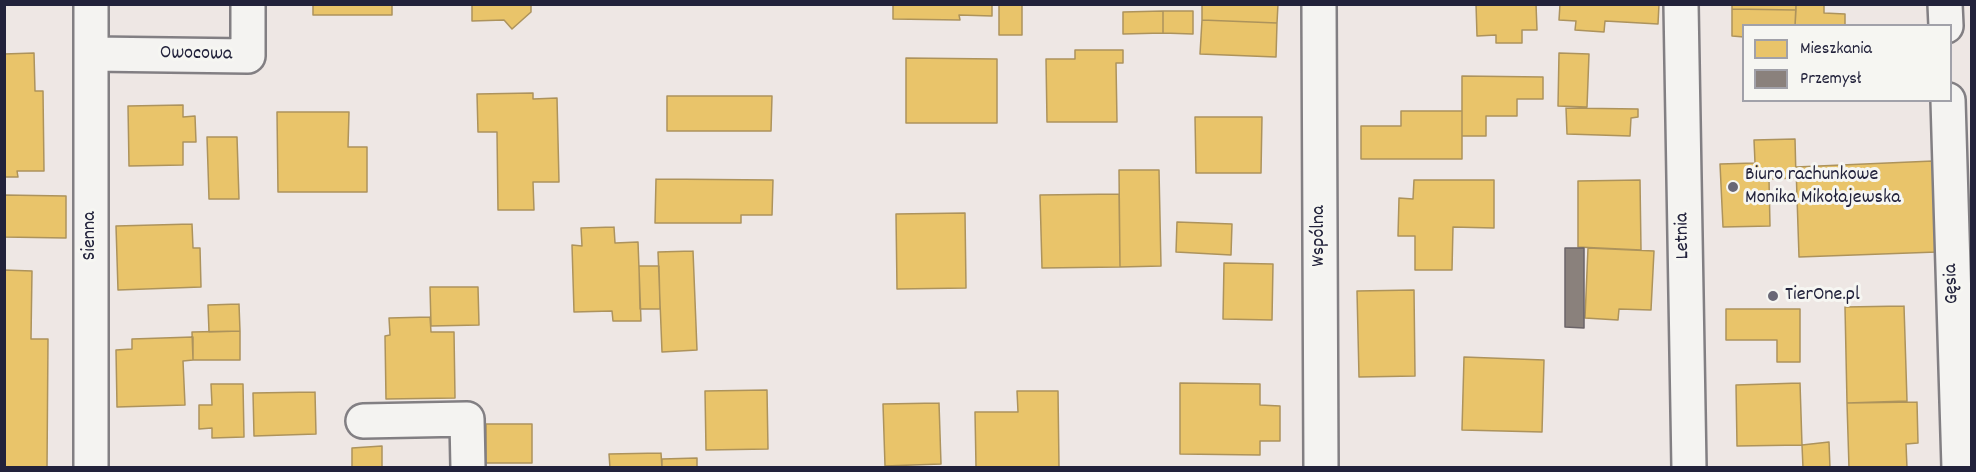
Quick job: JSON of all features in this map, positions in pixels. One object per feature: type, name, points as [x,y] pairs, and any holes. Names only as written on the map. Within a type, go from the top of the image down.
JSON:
[{"type":"street","name":"Sienna","points":[[91,4],[91,468]]},
{"type":"street","name":"Owocowa","points":[[92,54],[248,56],[248,4]]},
{"type":"street","name":"Wspólna","points":[[1319,4],[1321,468]]},
{"type":"street","name":"Letnia","points":[[1681,4],[1689,468]]},
{"type":"street","points":[[1945,4],[1946,24]]},
{"type":"street","name":"Gęsia","points":[[1948,102],[1959,468]]},
{"type":"street","points":[[363,421],[467,419],[468,468]]},
{"type":"building: Mieszkania","points":[[313,4],[392,4],[392,15],[313,15]]},
{"type":"building: Mieszkania","points":[[472,4],[531,4],[531,12],[512,29],[504,20],[472,21]]},
{"type":"building: Mieszkania","points":[[893,4],[992,4],[992,16],[959,15],[960,20],[893,19]]},
{"type":"building: Mieszkania","points":[[999,4],[1022,4],[1022,35],[999,35]]},
{"type":"building: Mieszkania","points":[[1202,4],[1278,4],[1277,23],[1202,20]]},
{"type":"building: Mieszkania","points":[[1476,4],[1536,4],[1537,30],[1522,30],[1522,43],[1496,43],[1496,35],[1477,36]]},
{"type":"building: Mieszkania","points":[[1560,4],[1659,4],[1658,24],[1605,21],[1604,32],[1575,30],[1576,21],[1559,20]]},
{"type":"building: Mieszkania","points":[[1732,4],[1796,4],[1796,10],[1732,9]]},
{"type":"building: Mieszkania","points":[[1796,4],[1824,4],[1824,13],[1845,14],[1845,24],[1795,24]]},
{"type":"building: Mieszkania","points":[[1732,9],[1796,10],[1795,24],[1742,24],[1742,37],[1732,36]]},
{"type":"building: Mieszkania","points":[[1163,11],[1193,11],[1193,34],[1163,33]]},
{"type":"building: Mieszkania","points":[[1163,11],[1163,33],[1123,34],[1123,12]]},
{"type":"building: Mieszkania","points":[[1202,20],[1277,23],[1276,57],[1200,54]]},
{"type":"building: Mieszkania","points":[[1075,50],[1123,50],[1123,63],[1116,63],[1117,122],[1047,122],[1046,59],[1075,59]]},
{"type":"building: Mieszkania","points":[[34,53],[35,91],[43,91],[44,171],[17,171],[18,177],[4,177],[4,54]]},
{"type":"building: Mieszkania","points":[[1559,53],[1589,54],[1587,107],[1558,106]]},
{"type":"building: Mieszkania","points":[[906,58],[997,59],[997,123],[906,123]]},
{"type":"building: Mieszkania","points":[[1462,76],[1543,77],[1543,99],[1517,99],[1517,116],[1486,116],[1486,136],[1462,136]]},
{"type":"building: Mieszkania","points":[[533,93],[533,99],[557,98],[559,182],[533,182],[534,210],[498,210],[497,132],[478,132],[477,94]]},
{"type":"building: Mieszkania","points":[[667,96],[772,96],[771,131],[667,131]]},
{"type":"building: Mieszkania","points":[[183,105],[183,117],[195,116],[196,142],[183,142],[183,165],[129,166],[128,106]]},
{"type":"building: Mieszkania","points":[[1566,108],[1638,109],[1638,117],[1631,118],[1630,136],[1567,134]]},
{"type":"building: Mieszkania","points":[[1401,111],[1462,111],[1462,159],[1361,159],[1361,126],[1401,126]]},
{"type":"building: Mieszkania","points":[[277,112],[349,112],[348,147],[367,147],[367,192],[278,192]]},
{"type":"building: Mieszkania","points":[[1195,117],[1262,117],[1261,173],[1196,173]]},
{"type":"building: Mieszkania","points":[[207,137],[237,137],[239,199],[209,199]]},
{"type":"building: Mieszkania","points":[[1795,139],[1796,178],[1769,179],[1770,226],[1723,227],[1720,164],[1755,163],[1754,140]]},
{"type":"building: Mieszkania","points":[[1933,161],[1937,252],[1799,257],[1796,167]]},
{"type":"building: Mieszkania","points":[[1119,170],[1159,170],[1161,266],[1120,267]]},
{"type":"building: Mieszkania","points":[[656,179],[773,180],[772,215],[741,215],[741,223],[655,223]]},
{"type":"building: Mieszkania","points":[[1414,180],[1494,180],[1494,228],[1453,227],[1452,270],[1415,270],[1415,236],[1398,236],[1399,198],[1413,199]]},
{"type":"building: Mieszkania","points":[[1640,180],[1641,250],[1578,247],[1578,181]]},
{"type":"building: Mieszkania","points":[[1119,194],[1120,267],[1042,268],[1040,195]]},
{"type":"building: Mieszkania","points":[[4,195],[66,196],[66,238],[4,237]]},
{"type":"building: Mieszkania","points":[[965,213],[966,288],[897,289],[896,214]]},
{"type":"building: Mieszkania","points":[[1177,222],[1232,224],[1231,255],[1176,252]]},
{"type":"building: Mieszkania","points":[[192,224],[193,248],[200,248],[201,287],[118,290],[116,226]]},
{"type":"building: Mieszkania","points":[[614,227],[615,243],[638,242],[641,321],[613,321],[612,311],[574,312],[572,245],[582,246],[581,228]]},
{"type":"building: Mieszkania","points":[[1588,248],[1654,251],[1651,310],[1619,309],[1618,320],[1585,318]]},
{"type":"building: Mieszkania","points":[[693,251],[697,350],[662,352],[658,252]]},
{"type":"building: Mieszkania","points":[[1224,263],[1273,264],[1272,320],[1223,319]]},
{"type":"building: Mieszkania","points":[[639,266],[659,266],[660,309],[640,309]]},
{"type":"building: Mieszkania","points":[[4,270],[32,271],[31,339],[48,339],[47,468],[4,468]]},
{"type":"building: Mieszkania","points":[[430,287],[478,287],[479,325],[431,326]]},
{"type":"building: Mieszkania","points":[[1414,290],[1415,376],[1359,377],[1357,291]]},
{"type":"building: Mieszkania","points":[[239,304],[240,331],[209,332],[208,305]]},
{"type":"building: Mieszkania","points":[[1904,306],[1907,401],[1847,403],[1845,307]]},
{"type":"building: Mieszkania","points":[[1726,309],[1800,309],[1800,362],[1777,362],[1777,340],[1726,340]]},
{"type":"building: Mieszkania","points":[[430,317],[431,332],[454,332],[455,398],[386,399],[385,336],[390,335],[389,318]]},
{"type":"building: Mieszkania","points":[[240,331],[240,360],[193,360],[192,332]]},
{"type":"building: Mieszkania","points":[[193,337],[193,360],[183,361],[185,405],[117,407],[116,350],[132,349],[132,339]]},
{"type":"building: Mieszkania","points":[[1464,357],[1544,360],[1542,432],[1462,430]]},
{"type":"building: Mieszkania","points":[[1180,383],[1260,384],[1260,405],[1280,406],[1280,441],[1260,441],[1260,455],[1180,454]]},
{"type":"building: Mieszkania","points":[[1800,383],[1802,445],[1737,446],[1736,385]]},
{"type":"building: Mieszkania","points":[[211,384],[243,384],[244,437],[212,438],[212,428],[199,429],[199,405],[212,405]]},
{"type":"building: Mieszkania","points":[[767,390],[768,449],[706,450],[705,391]]},
{"type":"building: Mieszkania","points":[[1017,391],[1058,391],[1059,467],[976,467],[975,412],[1018,412]]},
{"type":"building: Mieszkania","points":[[315,392],[316,434],[254,436],[253,393]]},
{"type":"building: Mieszkania","points":[[1917,402],[1918,443],[1906,444],[1907,468],[1849,468],[1847,403]]},
{"type":"building: Mieszkania","points":[[939,403],[941,464],[885,466],[883,404]]},
{"type":"building: Mieszkania","points":[[486,424],[532,424],[532,463],[486,463]]},
{"type":"building: Mieszkania","points":[[1829,442],[1830,468],[1803,468],[1802,445]]},
{"type":"building: Mieszkania","points":[[382,446],[382,468],[352,468],[352,448]]},
{"type":"building: Mieszkania","points":[[661,453],[662,468],[610,468],[609,454]]},
{"type":"building: Mieszkania","points":[[697,458],[697,468],[662,468],[662,459]]},
{"type":"building: Przemysł","points":[[1565,248],[1584,248],[1584,328],[1565,327]]},
{"type":"place","name":"Biuro rachunkowe Monika Mikołajewska","points":[[1733,187]]},
{"type":"place","name":"TierOne.pl","points":[[1773,296]]}]
